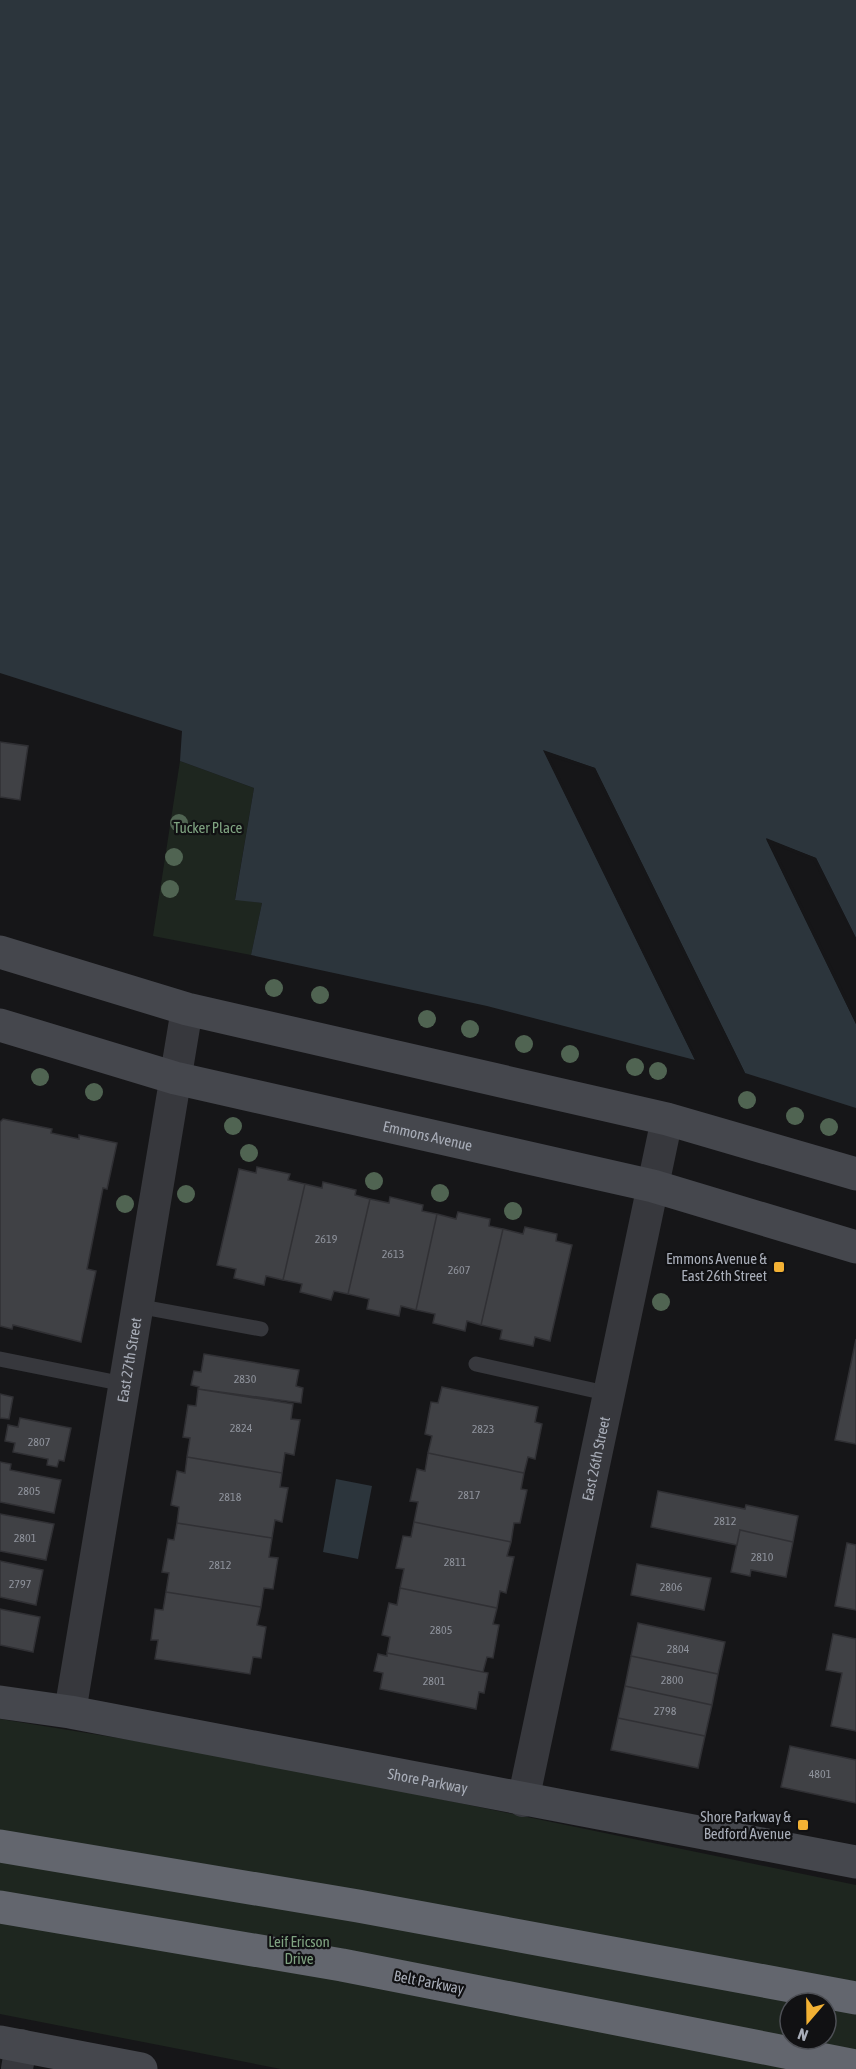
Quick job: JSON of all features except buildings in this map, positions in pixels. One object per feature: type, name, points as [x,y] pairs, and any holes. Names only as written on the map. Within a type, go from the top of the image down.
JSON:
[{"type":"highway","points":[[0,1846],[358,1906],[856,1998]]},
{"type":"highway","name":"Belt Parkway","points":[[0,1907],[342,1965],[853,2065]]},
{"type":"main road","points":[[0,952],[188,1009],[667,1119],[856,1174]]},
{"type":"main road","name":"Emmons Avenue","points":[[0,1025],[175,1078],[653,1186],[856,1247]]},
{"type":"main road","name":"Shore Parkway","points":[[0,1702],[70,1712],[523,1801],[856,1862]]},
{"type":"main road","points":[[13,2052],[141,2069]]},
{"type":"street","name":"East 27th Street","points":[[70,1712],[188,1009]]},
{"type":"street","name":"East 26th Street","points":[[523,1801],[667,1119]]},
{"type":"lane","points":[[137,1306],[261,1329]]},
{"type":"lane","points":[[0,1359],[124,1384]]},
{"type":"lane","points":[[476,1364],[610,1394]]},
{"type":"green space","name":"Tucker Place","points":[[180,761],[254,788],[235,899],[262,903],[251,955],[153,936]]},
{"type":"green space","name":"Leif Ericson Drive","points":[[0,1719],[242,1758],[856,1885],[856,2069],[281,2069],[0,2014]]},
{"type":"shaded area","points":[[0,0],[856,0],[856,938],[816,858],[766,839],[856,1024],[856,1108],[745,1073],[595,768],[544,751],[695,1060],[487,1006],[251,955],[262,903],[235,900],[254,788],[180,761],[182,731],[0,673]]},
{"type":"shaded area","points":[[336,1479],[372,1486],[358,1559],[323,1552]]},
{"type":"pier","points":[[543,750],[595,768],[745,1073],[741,1072],[593,770],[549,756],[698,1061],[695,1060]]},
{"type":"pier","points":[[766,838],[816,858],[856,938],[856,941],[813,860],[772,844],[856,1017],[856,1024]]},
{"type":"place","name":"Emmons Avenue & East 26th Street","points":[[779,1267]]},
{"type":"place","name":"Shore Parkway & Bedford Avenue","points":[[803,1825]]}]
